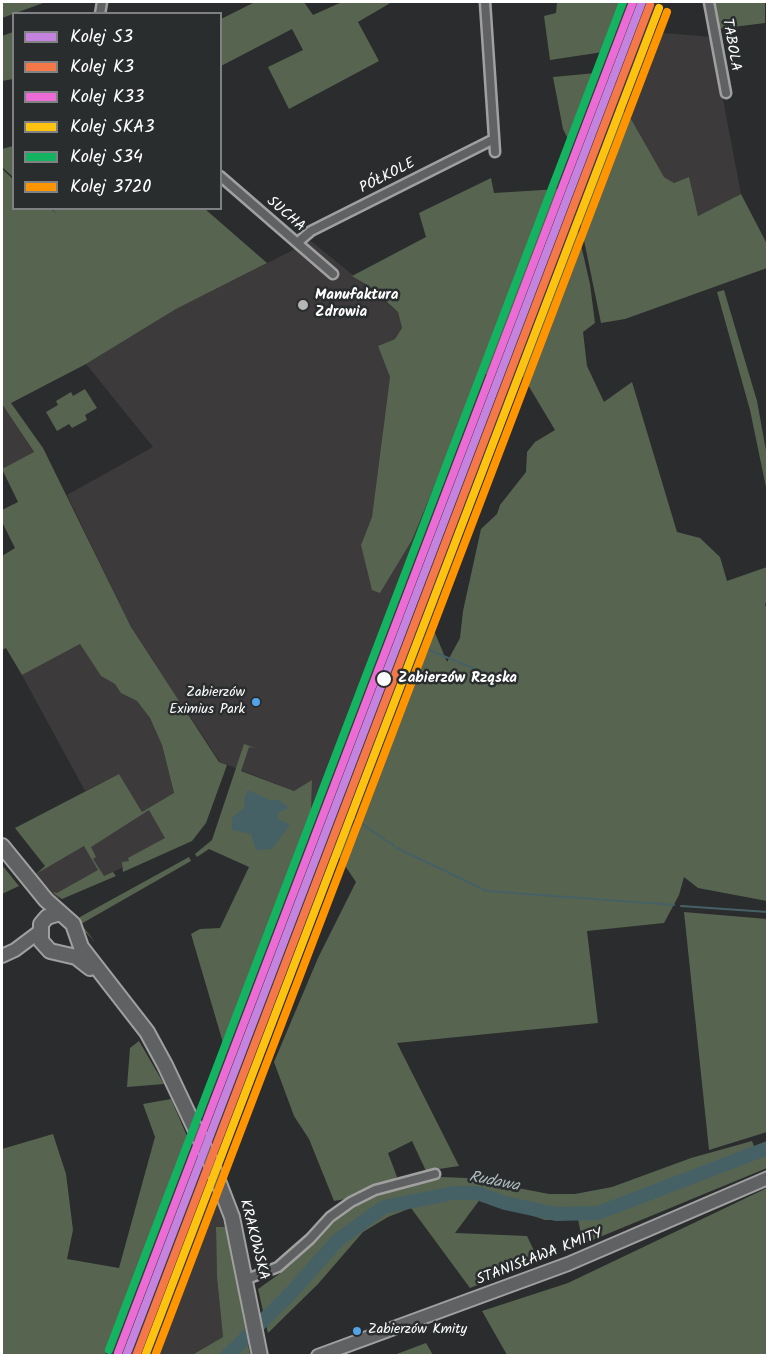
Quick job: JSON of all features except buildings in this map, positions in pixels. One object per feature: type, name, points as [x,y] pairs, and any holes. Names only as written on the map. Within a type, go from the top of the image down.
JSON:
[{"type":"main road","points":[[2,846],[33,884],[73,924],[78,940],[73,949],[64,954],[46,949],[15,950]]},
{"type":"main road","points":[[33,884],[42,910],[41,941],[46,949]]},
{"type":"main road","points":[[2,956],[15,950],[40,928],[47,917],[61,914]]},
{"type":"main road","name":"KRAKOWSKA","points":[[78,940],[107,982],[147,1032],[217,1176],[238,1236],[260,1352]]},
{"type":"main road","name":"KRAKOWSKA","points":[[64,954],[76,957],[107,982]]},
{"type":"main road","name":"STANISŁAWA KMITY","points":[[318,1356],[568,1264],[768,1178]]},
{"type":"street","points":[[485,2],[495,152]]},
{"type":"street","name":"TABOLA","points":[[709,2],[726,93]]},
{"type":"street","name":"PÓŁKOLE","points":[[297,243],[311,231],[494,140]]},
{"type":"street","name":"SUCHA","points":[[222,178],[333,274]]},
{"type":"street","points":[[247,1279],[278,1267],[310,1239],[330,1217],[351,1203],[375,1190],[435,1174]]},
{"type":"shaded area","points":[[623,2],[659,2],[561,260],[497,446],[467,519],[440,608],[368,793],[337,854],[304,935],[221,1163],[201,1115],[226,1053],[265,936],[311,816],[312,781],[294,791],[220,762],[131,627],[67,495],[153,447],[86,364],[176,309],[311,241],[398,312],[402,328],[395,339],[378,346],[390,377],[372,517],[361,545],[412,540],[584,108]]},
{"type":"shaded area","points":[[652,32],[711,37],[741,194],[698,216],[689,178],[674,183],[664,177],[631,119],[624,112]]},
{"type":"shaded area","points":[[2,404],[34,453],[2,469]]},
{"type":"shaded area","points":[[80,644],[101,676],[115,684],[122,693],[137,701],[150,718],[162,745],[174,794],[168,836],[121,868],[62,899],[57,898],[36,874],[142,812],[119,774],[85,791],[22,675]]},
{"type":"shaded area","points":[[188,1134],[213,1189],[225,1227],[216,1227],[217,1277],[223,1337],[192,1355],[105,1356]]},
{"type":"green space","points":[[2,2],[46,2],[18,12],[12,12],[12,14],[2,18]]},
{"type":"green space","points":[[255,2],[304,2],[313,15],[342,2],[392,2],[358,22],[379,61],[289,109],[268,67],[303,50],[292,29],[222,65],[222,18]]},
{"type":"green space","points":[[557,2],[623,2],[603,52],[550,60],[544,16],[556,13]]},
{"type":"green space","points":[[713,2],[765,2],[765,23],[717,29]]},
{"type":"green space","points":[[12,32],[12,79],[2,81],[2,36]]},
{"type":"green space","points":[[596,73],[570,143],[563,129],[553,77]]},
{"type":"green space","points":[[620,108],[631,119],[664,177],[674,183],[689,177],[698,216],[741,194],[767,244],[767,268],[625,319],[601,323],[579,216]]},
{"type":"green space","points":[[12,146],[12,176],[2,167],[2,149]]},
{"type":"green space","points":[[2,169],[12,178],[12,210],[52,210],[57,214],[53,210],[206,210],[267,263],[176,309],[86,364],[11,403],[43,448],[131,627],[219,762],[227,765],[206,823],[192,841],[123,872],[122,862],[129,861],[128,858],[165,838],[149,810],[91,847],[96,857],[93,859],[104,876],[113,872],[116,876],[62,899],[52,892],[57,893],[98,870],[84,846],[36,874],[45,866],[15,828],[119,774],[142,812],[174,793],[162,745],[150,718],[137,701],[121,693],[115,684],[101,676],[80,644],[22,675],[6,648],[2,650],[2,556],[15,548],[2,522],[2,510],[18,502],[2,469],[34,452],[2,404]]},
{"type":"green space","points":[[491,178],[494,193],[559,189],[491,375],[481,373],[412,540],[380,593],[372,590],[361,545],[372,517],[390,377],[378,346],[395,339],[402,328],[398,312],[370,287],[352,276],[426,237],[419,213]]},
{"type":"green space","points":[[576,223],[590,284],[595,323],[583,332],[587,366],[604,402],[632,382],[677,532],[700,538],[720,557],[727,581],[767,567],[767,602],[765,604],[768,615],[767,901],[698,888],[684,877],[679,895],[664,923],[587,931],[598,1023],[397,1043],[459,1166],[426,1171],[412,1141],[388,1153],[397,1177],[351,1198],[334,1201],[309,1139],[294,1116],[274,1062],[318,958],[356,882],[337,854],[365,802],[433,628],[447,662],[460,638],[463,611],[481,529],[497,514],[500,505],[526,472],[527,452],[535,442],[555,430],[522,375]]},
{"type":"green space","points":[[724,290],[757,401],[767,456],[767,492],[750,410],[717,292]]},
{"type":"green space","points":[[85,389],[97,408],[85,415],[87,420],[72,428],[69,424],[57,431],[46,412],[58,405],[56,401],[71,392],[73,396]]},
{"type":"green space","points":[[244,744],[255,748],[249,747],[241,771],[294,791],[312,780],[311,816],[265,936],[226,1053],[191,934],[200,929],[220,928],[249,867],[209,849],[197,857],[195,854],[212,840]]},
{"type":"green space","points":[[189,857],[191,861],[81,924],[95,942],[78,924],[80,917]]},
{"type":"green space","points":[[2,865],[19,886],[2,894]]},
{"type":"green space","points":[[684,912],[767,919],[767,1132],[709,1150]]},
{"type":"green space","points":[[139,1041],[164,1084],[127,1087],[130,1048]]},
{"type":"green space","points":[[171,1099],[187,1136],[105,1355],[2,1355],[2,1149],[53,1134],[66,1174],[73,1230],[67,1259],[119,1268],[155,1137],[143,1104]]},
{"type":"green space","points":[[752,1141],[755,1149],[767,1144],[767,1168],[583,1244],[578,1219],[545,1220],[481,1198],[455,1233],[527,1236],[539,1261],[470,1288],[411,1208],[388,1217],[363,1232],[318,1284],[268,1333],[258,1289],[282,1272],[339,1217],[370,1198],[408,1183],[442,1177],[466,1178],[549,1194],[575,1194],[612,1187],[691,1158]]},
{"type":"green space","points":[[767,1188],[767,1355],[507,1355],[482,1311],[568,1283]]},
{"type":"green space","points":[[216,1227],[225,1227],[228,1233],[250,1355],[192,1355],[223,1337],[217,1277]]},
{"type":"green space","points":[[426,1343],[433,1355],[394,1355]]},
{"type":"water","points":[[248,790],[270,800],[279,800],[289,808],[279,812],[277,818],[290,825],[272,849],[256,850],[251,834],[232,830],[232,818],[245,807],[244,799]]},
{"type":"waterway","points":[[429,650],[497,678]]},
{"type":"waterway","points":[[351,816],[394,846]]},
{"type":"waterway","points":[[397,848],[487,891],[674,905]]},
{"type":"waterway","points":[[681,906],[768,912]]},
{"type":"waterway","name":"Rudawa","points":[[227,1356],[289,1295],[338,1240],[384,1207],[453,1193],[477,1193],[505,1203],[556,1214],[598,1213],[768,1148]]},
{"type":"rail line","name":"S34","points":[[109,1350],[623,2]]},
{"type":"rail line","name":"K33","points":[[118,1353],[633,2]]},
{"type":"rail line","name":"S3","points":[[126,1356],[642,2]]},
{"type":"rail line","name":"K3","points":[[136,1356],[650,5]]},
{"type":"rail line","name":"SKA3","points":[[145,1356],[659,8]]},
{"type":"rail line","name":"3720","points":[[155,1356],[667,12]]},
{"type":"place","name":"Manufaktura Zdrowia","points":[[303,305]]},
{"type":"place","name":"Zabierzów Rząska","points":[[384,679]]},
{"type":"place","name":"Zabierzów Eximius Park","points":[[256,702]]},
{"type":"place","name":"Zabierzów Kmity","points":[[357,1331]]}]
